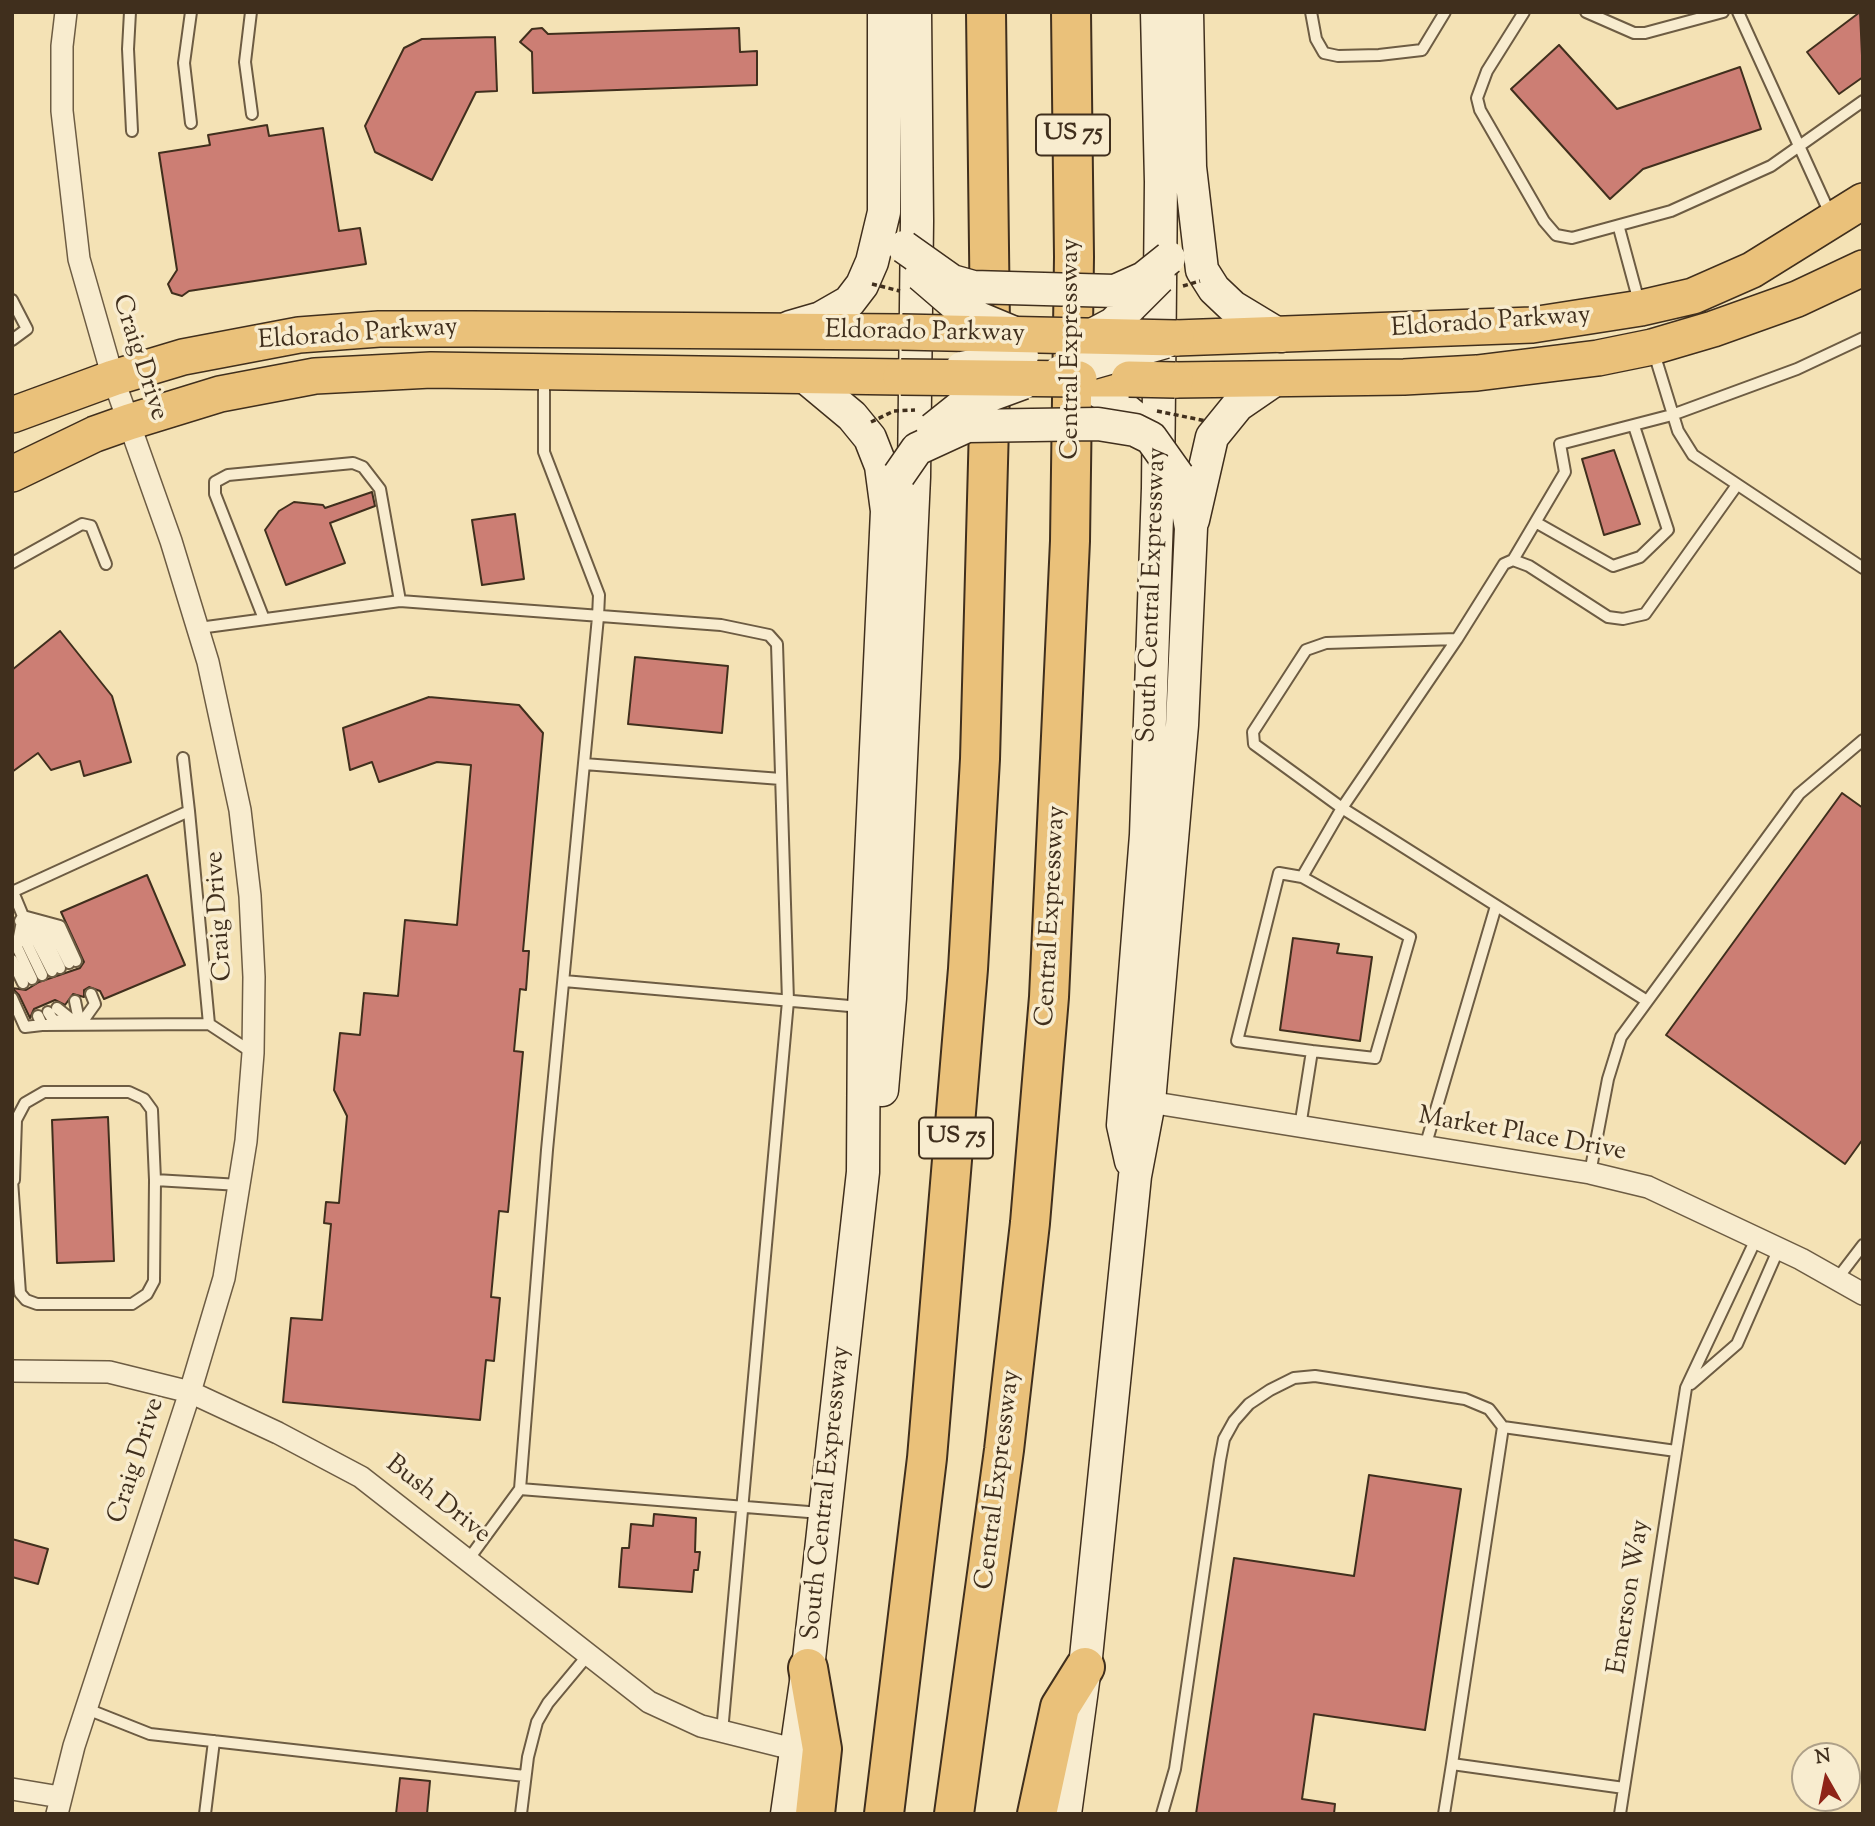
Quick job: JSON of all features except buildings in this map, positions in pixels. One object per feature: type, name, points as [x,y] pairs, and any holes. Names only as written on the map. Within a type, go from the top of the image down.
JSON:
[{"type":"highway","name":"US 75","points":[[884,1814],[927,1458],[954,1164],[981,759],[990,446],[986,12]]},
{"type":"highway","name":"Central Expressway","points":[[954,1814],[1006,1438],[1031,1210],[1049,997],[1070,541],[1074,271],[1071,12]]},
{"type":"highway","points":[[1037,1814],[1059,1706],[1085,1667]]},
{"type":"highway","points":[[808,1668],[822,1749],[815,1814]]},
{"type":"main road","points":[[774,331],[821,318],[849,302],[868,275],[884,212],[884,12]]},
{"type":"main road","name":"South Central Expressway","points":[[863,1172],[877,1136],[890,998],[913,517],[917,221],[915,12]]},
{"type":"main road","name":"South Central Expressway","points":[[1135,1176],[1123,1125],[1146,835],[1158,488],[1161,183],[1157,12]]},
{"type":"main road","points":[[1187,12],[1190,167],[1196,199],[1198,252],[1208,280],[1233,307],[1281,336]]},
{"type":"main road","points":[[887,511],[899,475],[935,427],[963,405],[1058,359],[1135,303],[1163,273],[1174,251],[1190,167]]},
{"type":"main road","name":"Eldorado Parkway","points":[[12,474],[95,434],[129,422],[220,394],[315,376],[431,370],[901,377],[1058,359],[1176,338],[1532,325],[1641,308],[1693,296],[1752,270],[1848,216],[1863,201]]},
{"type":"main road","points":[[884,212],[923,278],[950,303],[1058,359],[1139,421],[1142,408]]},
{"type":"main road","points":[[1652,347],[1658,333],[1675,318],[1798,267],[1834,243],[1848,216]]},
{"type":"main road","points":[[904,247],[952,281],[973,287],[1115,290],[1144,278],[1174,251]]},
{"type":"main road","name":"Eldorado Parkway","points":[[12,415],[113,378],[208,351],[299,335],[432,329],[968,333],[1058,359],[1142,408],[1175,380],[1273,381],[1476,373],[1544,366],[1652,347],[1797,299],[1863,268]]},
{"type":"main road","points":[[1476,373],[1514,354],[1629,336],[1640,328],[1641,308]]},
{"type":"main road","points":[[804,376],[852,416],[870,438],[881,466],[887,511]]},
{"type":"main road","points":[[1191,528],[1212,437],[1238,405],[1273,381]]},
{"type":"main road","points":[[917,449],[950,431],[982,424],[1098,424],[1135,430],[1142,408]]},
{"type":"main road","points":[[1142,408],[1178,476],[1185,495],[1191,528]]},
{"type":"main road","name":"South Central Expressway","points":[[787,1814],[808,1668],[863,1172],[864,1008],[887,511]]},
{"type":"main road","name":"South Central Expressway","points":[[1065,1814],[1085,1667],[1135,1176],[1149,1102],[1182,725],[1191,528]]},
{"type":"street","name":"Craig Drive","points":[[59,1805],[87,1709],[190,1392],[223,1278],[240,1185],[253,1053],[252,937],[240,810],[226,738],[199,628],[113,378],[79,259],[67,174],[62,111],[62,46],[66,12]]},
{"type":"street","name":"Market Place Drive","points":[[1149,1102],[1590,1173],[1647,1187],[1757,1237],[1863,1294]]},
{"type":"street","name":"Bush Drive","points":[[12,1371],[109,1372],[190,1392],[361,1477],[649,1702],[722,1732],[797,1750]]},
{"type":"street","points":[[12,1789],[59,1805]]},
{"type":"lane","points":[[130,12],[132,131]]},
{"type":"lane","points":[[191,12],[184,63],[191,123]]},
{"type":"lane","points":[[251,12],[245,62],[252,114]]},
{"type":"lane","points":[[1311,12],[1316,39],[1324,53],[1338,56],[1422,50],[1445,12]]},
{"type":"lane","points":[[1524,12],[1487,71],[1477,98],[1480,110],[1544,221],[1556,235],[1572,239],[1619,228],[1671,211],[1771,166],[1863,101]]},
{"type":"lane","points":[[1586,12],[1634,33],[1645,33],[1723,12]]},
{"type":"lane","points":[[1738,12],[1799,144],[1848,216]]},
{"type":"lane","points":[[1619,228],[1641,308]]},
{"type":"lane","points":[[12,300],[27,329],[12,340]]},
{"type":"lane","points":[[1302,877],[1342,808],[1457,639],[1504,564],[1513,560],[1537,523],[1566,472],[1560,444],[1672,415],[1797,369],[1863,338]]},
{"type":"lane","points":[[1652,347],[1678,431],[1693,455],[1863,568]]},
{"type":"lane","points":[[468,1560],[520,1489],[598,617],[599,595],[544,452],[544,372]]},
{"type":"lane","points":[[1537,523],[1613,566],[1640,557],[1668,530],[1634,426]]},
{"type":"lane","points":[[264,619],[215,494],[215,482],[228,475],[353,463],[363,467],[380,489],[400,601]]},
{"type":"lane","points":[[1513,560],[1529,566],[1608,617],[1623,620],[1645,614],[1737,485]]},
{"type":"lane","points":[[12,563],[86,524],[91,526],[106,564]]},
{"type":"lane","points":[[199,628],[400,601],[721,625],[769,635],[777,644],[788,1001],[722,1732]]},
{"type":"lane","points":[[1457,639],[1326,643],[1306,650],[1253,732],[1254,744],[1342,808],[1647,1001]]},
{"type":"lane","points":[[1590,1173],[1608,1079],[1620,1037],[1799,794],[1863,740]]},
{"type":"lane","points":[[183,758],[209,1024]]},
{"type":"lane","points":[[584,764],[780,779]]},
{"type":"lane","points":[[51,971],[44,936],[23,916],[13,892],[189,811]]},
{"type":"lane","points":[[1279,873],[1302,877],[1410,937],[1376,1058],[1311,1051],[1237,1041],[1279,873]]},
{"type":"lane","points":[[1425,1147],[1496,905]]},
{"type":"lane","points":[[12,934],[23,916]]},
{"type":"lane","points":[[23,916],[60,926],[51,971]]},
{"type":"lane","points":[[23,916],[17,947],[51,971]]},
{"type":"lane","points":[[12,960],[51,971]]},
{"type":"lane","points":[[564,981],[864,1008]]},
{"type":"lane","points":[[12,998],[25,1027],[63,1007],[95,1004],[80,1025]]},
{"type":"lane","points":[[63,1007],[61,1014],[80,1025],[209,1024],[253,1053]]},
{"type":"lane","points":[[63,1007],[80,1025]]},
{"type":"lane","points":[[63,1007],[80,1025]]},
{"type":"lane","points":[[1300,1127],[1311,1051]]},
{"type":"lane","points":[[44,1092],[129,1092],[144,1099],[152,1110],[155,1180],[154,1281],[147,1294],[132,1304],[37,1304],[26,1300],[18,1282],[13,1180],[16,1120],[25,1103],[44,1092]]},
{"type":"lane","points":[[155,1180],[240,1185]]},
{"type":"lane","name":"Emerson Way","points":[[1620,1814],[1686,1388],[1757,1237]]},
{"type":"lane","points":[[1837,1279],[1863,1245]]},
{"type":"lane","points":[[1686,1388],[1737,1344],[1779,1248]]},
{"type":"lane","points":[[1163,1814],[1175,1769],[1222,1450],[1234,1421],[1249,1404],[1294,1378],[1315,1376],[1465,1399],[1489,1409],[1503,1427],[1676,1451]]},
{"type":"lane","points":[[1444,1814],[1503,1427]]},
{"type":"lane","points":[[520,1489],[826,1514]]},
{"type":"lane","points":[[521,1814],[537,1722],[548,1703],[589,1655]]},
{"type":"lane","points":[[87,1709],[150,1734],[526,1776]]},
{"type":"lane","points":[[205,1814],[214,1741]]},
{"type":"lane","points":[[1452,1765],[1624,1788]]},
{"type":"path","points":[[1142,408],[1206,421]]},
{"type":"path","points":[[871,422],[894,411],[920,410]]}]
